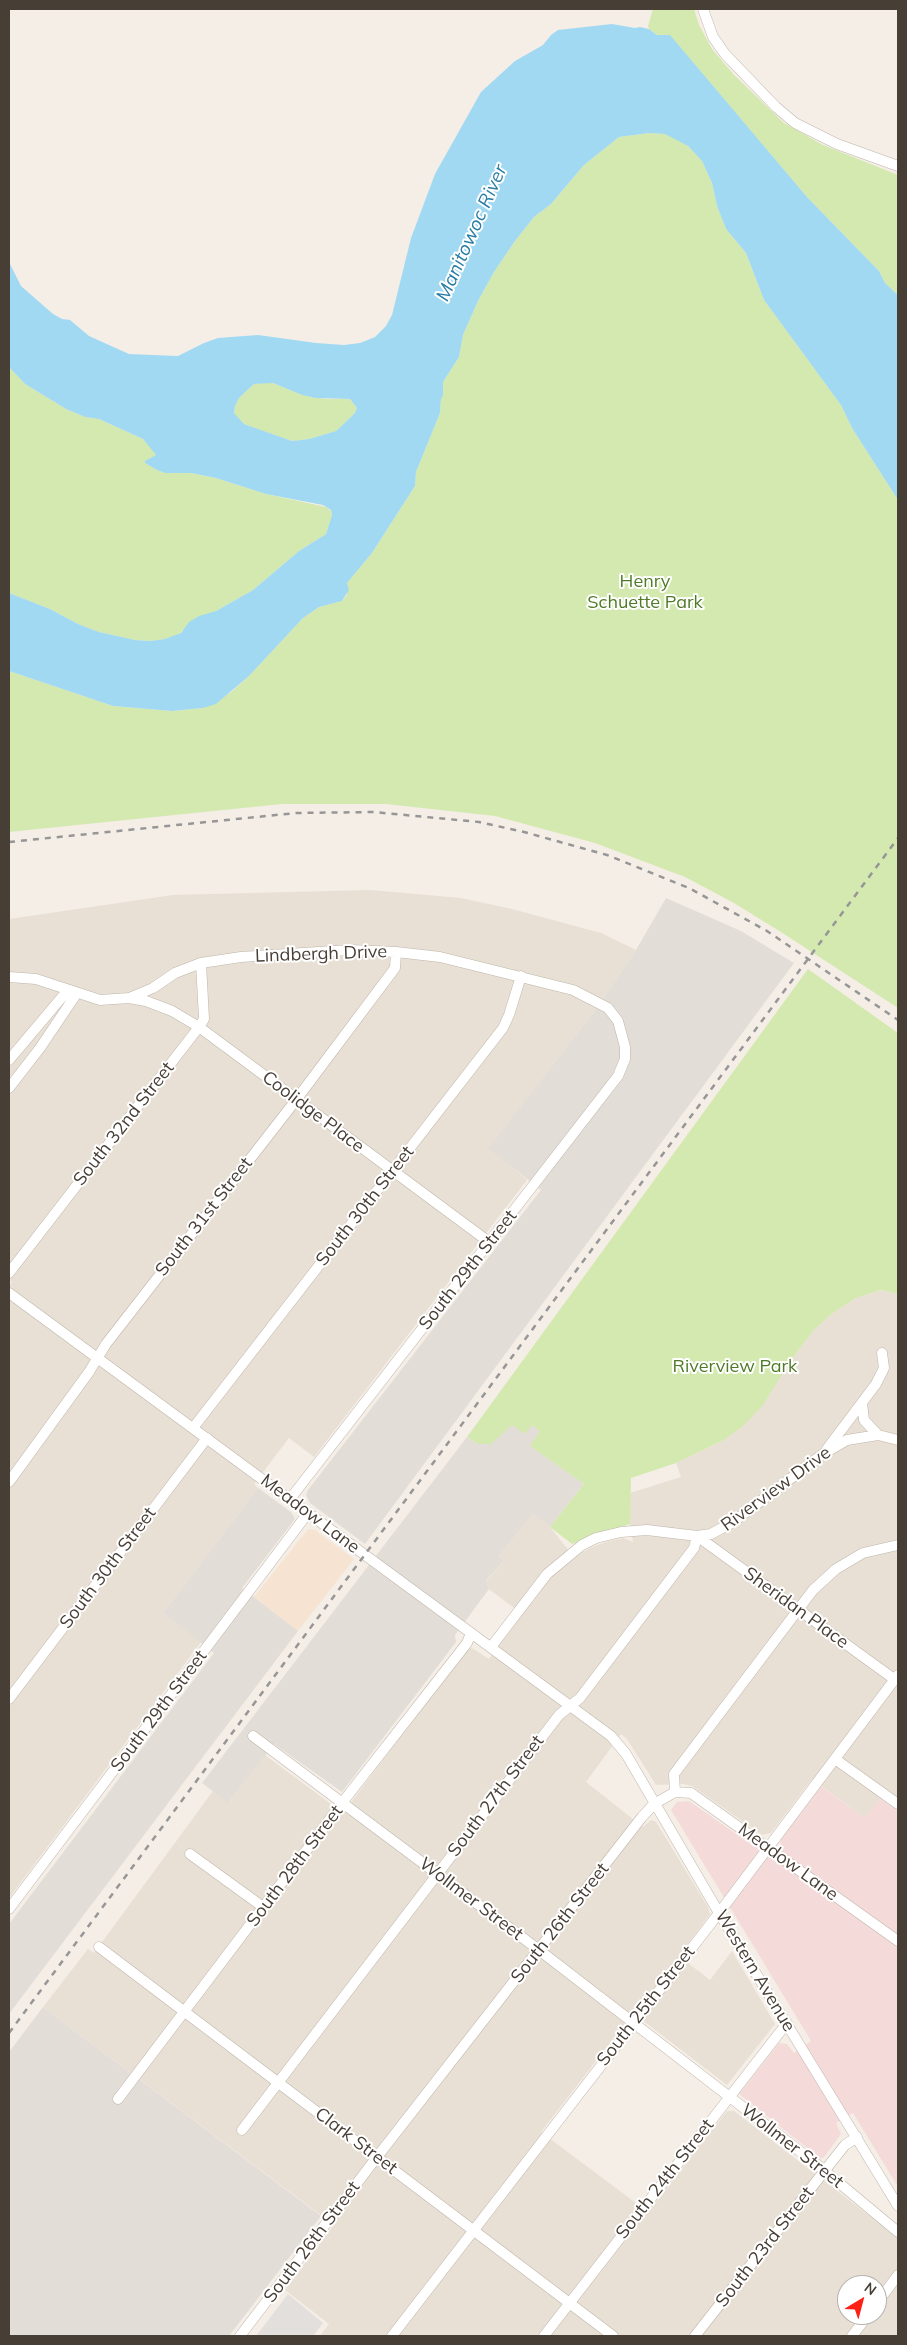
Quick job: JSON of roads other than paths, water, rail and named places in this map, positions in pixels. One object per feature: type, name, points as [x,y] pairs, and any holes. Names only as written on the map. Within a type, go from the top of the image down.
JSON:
[{"type":"street","points":[[703,9],[714,37],[725,54],[776,107],[795,123],[837,144],[898,166]]},
{"type":"street","name":"Lindbergh Drive","points":[[9,977],[36,979],[100,1000],[129,998],[153,988],[175,973],[201,963],[298,952],[350,950],[396,952],[440,957],[573,990],[592,998],[608,1008],[618,1021],[623,1033]]},
{"type":"street","name":"South 31st Street","points":[[9,1482],[89,1372],[97,1357],[296,1100],[394,968],[396,952]]},
{"type":"street","name":"South 32nd Street","points":[[9,1273],[204,1019],[201,963]]},
{"type":"street","name":"South 30th Street","points":[[193,1428],[503,1028],[510,1015],[520,976]]},
{"type":"street","points":[[9,1060],[72,992]]},
{"type":"street","points":[[9,1088],[40,1048],[72,992]]},
{"type":"street","name":"Coolidge Place","points":[[129,998],[146,1001],[172,1011],[199,1027],[392,1172],[489,1242]]},
{"type":"street","name":"South 29th Street","points":[[290,1499],[618,1076],[625,1059],[623,1033]]},
{"type":"street","name":"Meadow Lane","points":[[9,1293],[611,1736]]},
{"type":"street","points":[[823,1454],[876,1384],[884,1368],[882,1353]]},
{"type":"street","points":[[862,1403],[864,1420],[878,1435]]},
{"type":"street","name":"Riverview Drive","points":[[491,1647],[547,1574],[582,1545],[596,1538],[621,1532],[665,1531],[698,1536],[711,1534],[733,1522],[823,1454],[847,1440],[878,1435],[898,1440]]},
{"type":"street","name":"South 30th Street","points":[[9,1699],[207,1438]]},
{"type":"street","name":"South 29th Street","points":[[9,1909],[308,1513]]},
{"type":"street","name":"Sheridan Place","points":[[698,1536],[797,1610],[896,1676]]},
{"type":"street","name":"South 27th Street","points":[[242,2130],[558,1715],[580,1698],[694,1548],[698,1536]]},
{"type":"street","points":[[675,1792],[674,1774],[813,1590],[836,1570],[863,1554],[898,1545]]},
{"type":"street","name":"South 28th Street","points":[[118,2099],[342,1802],[467,1643],[471,1633]]},
{"type":"street","name":"South 25th Street","points":[[392,2336],[719,1913],[896,1676]]},
{"type":"street","name":"Wollmer Street","points":[[253,1736],[438,1873],[729,2096],[898,2232]]},
{"type":"street","name":"Western Avenue","points":[[611,1736],[626,1754],[719,1913],[898,2206]]},
{"type":"street","points":[[834,1759],[898,1804]]},
{"type":"street","name":"Meadow Lane","points":[[675,1792],[691,1793],[898,1941]]},
{"type":"street","name":"South 26th Street","points":[[240,2336],[377,2157],[654,1804],[675,1792]]},
{"type":"street","points":[[190,1854],[263,1907]]},
{"type":"street","name":"Clark Street","points":[[99,1947],[474,2229],[612,2336]]},
{"type":"street","name":"South 24th Street","points":[[544,2336],[787,2023]]},
{"type":"street","name":"South 23rd Street","points":[[695,2336],[844,2146],[857,2137]]},
{"type":"street","points":[[887,2290],[898,2275]]},
{"type":"street","points":[[852,2336],[860,2325]]},
{"type":"water","name":"Manitowoc River","points":[[612,24],[649,29],[657,35],[670,35],[807,197],[879,271],[885,283],[898,295],[898,500],[852,428],[841,405],[764,300],[746,253],[726,229],[717,206],[712,183],[702,161],[688,146],[665,134],[649,133],[619,137],[584,165],[551,204],[534,217],[494,272],[478,301],[463,335],[459,357],[443,382],[440,413],[416,472],[415,486],[372,553],[347,583],[349,590],[342,601],[319,607],[303,618],[249,676],[216,704],[203,708],[172,711],[113,706],[9,671],[9,593],[50,609],[78,624],[99,632],[135,640],[165,639],[181,633],[189,622],[199,616],[216,611],[253,590],[299,551],[326,534],[332,515],[331,510],[323,505],[266,494],[216,478],[191,473],[165,473],[157,470],[145,463],[145,461],[156,455],[143,439],[99,419],[85,417],[66,409],[25,384],[9,367],[9,262],[21,286],[53,314],[62,319],[70,320],[89,336],[129,354],[178,356],[218,338],[258,335],[344,345],[360,343],[375,337],[386,326],[392,315],[411,238],[435,174],[481,92],[515,61],[543,45],[558,30]],"holes":[[[273,383],[302,395],[316,398],[350,399],[357,408],[354,414],[336,431],[309,439],[292,441],[244,424],[234,413],[239,398],[254,384]]]},
{"type":"railway","points":[[9,842],[296,813],[373,812],[479,822],[524,832],[607,855],[689,888],[767,931],[898,1020]]},
{"type":"railway","points":[[9,2033],[898,838]]},
{"type":"park label","name":"Henry Schuette Park","points":[[645,592]]},
{"type":"park label","name":"Riverview Park","points":[[735,1367]]}]
